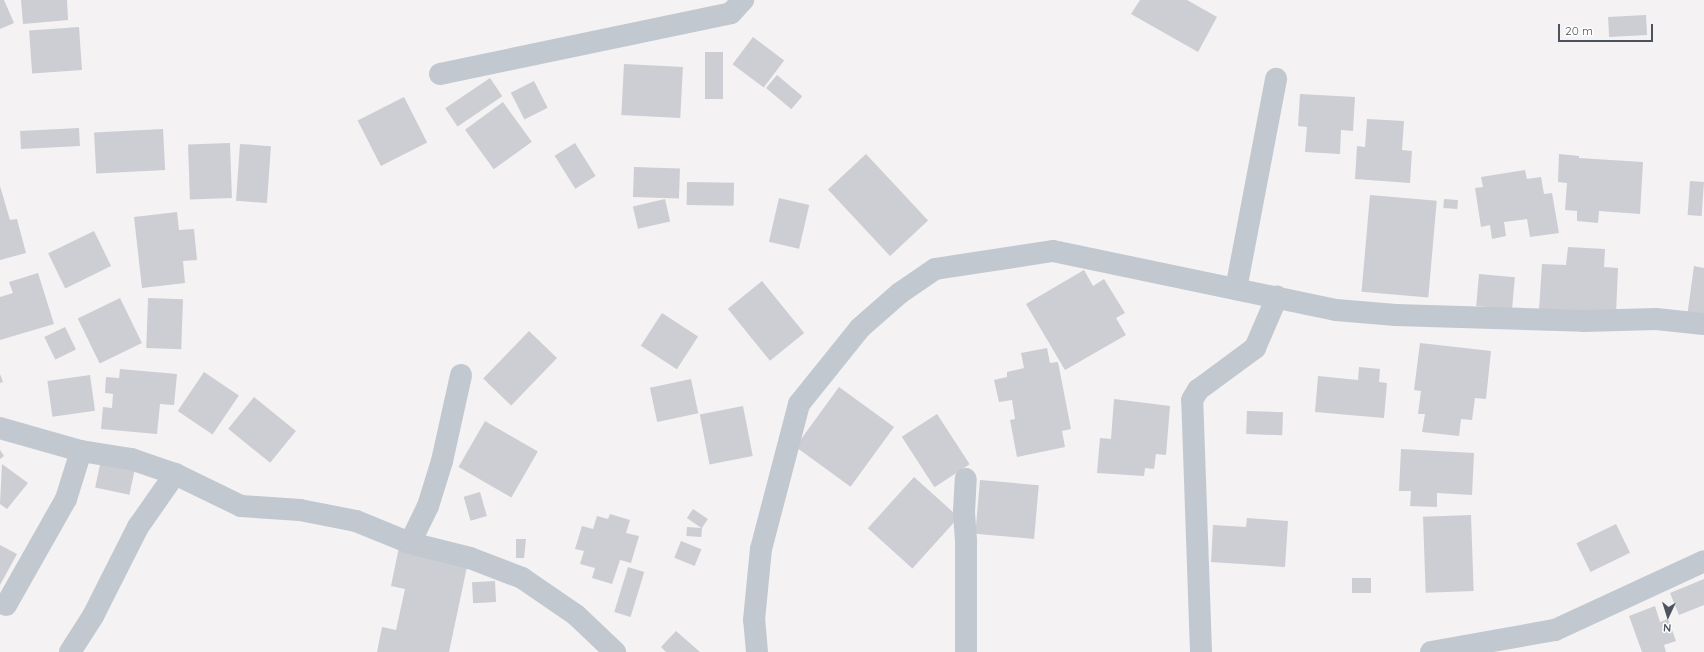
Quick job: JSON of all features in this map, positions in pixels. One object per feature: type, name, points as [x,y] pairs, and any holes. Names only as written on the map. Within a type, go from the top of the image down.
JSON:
[{"type":"street","points":[[440,74],[731,13],[743,0]]},
{"type":"street","points":[[1236,289],[1276,79]]},
{"type":"street","points":[[757,652],[754,620],[761,548],[799,404],[860,328],[900,293],[935,269],[1053,251],[1336,310],[1396,315],[1583,321],[1656,319],[1704,324]]},
{"type":"street","points":[[1201,652],[1192,400],[1198,390],[1255,348],[1277,298]]},
{"type":"street","points":[[410,543],[428,506],[442,460],[461,375]]},
{"type":"street","points":[[0,428],[81,451],[107,453],[175,474],[241,506],[300,510],[356,521],[410,543],[470,558],[522,578],[576,615],[615,652]]},
{"type":"street","points":[[6,605],[66,499],[81,451]]},
{"type":"street","points":[[70,652],[93,616],[138,527],[175,474]]},
{"type":"street","points":[[966,479],[964,512],[966,541],[966,652]]},
{"type":"street","points":[[1430,652],[1555,630],[1704,561]]},
{"type":"building","points":[[0,0],[4,0],[14,23],[0,29]]},
{"type":"building","points":[[21,0],[67,0],[68,20],[23,24]]},
{"type":"building","points":[[1140,0],[1187,0],[1217,17],[1198,52],[1131,14]]},
{"type":"building","points":[[1646,15],[1647,35],[1609,37],[1608,17]]},
{"type":"building","points":[[79,27],[82,70],[32,73],[29,30]]},
{"type":"building","points":[[753,37],[784,60],[764,88],[733,64]]},
{"type":"building","points":[[705,52],[723,52],[723,99],[705,99]]},
{"type":"building","points":[[624,64],[683,67],[680,118],[621,115]]},
{"type":"building","points":[[777,75],[802,96],[791,109],[766,88]]},
{"type":"building","points":[[490,78],[502,96],[458,126],[445,108]]},
{"type":"building","points":[[534,81],[548,108],[524,120],[511,93]]},
{"type":"building","points":[[1300,94],[1355,97],[1353,131],[1341,130],[1340,154],[1305,152],[1307,127],[1298,126]]},
{"type":"building","points":[[404,97],[427,142],[381,166],[358,121]]},
{"type":"building","points":[[503,102],[532,142],[494,169],[465,130]]},
{"type":"building","points":[[1367,119],[1404,121],[1402,150],[1412,151],[1410,183],[1355,179],[1357,146],[1365,147]]},
{"type":"building","points":[[79,128],[80,146],[21,149],[20,131]]},
{"type":"building","points":[[163,129],[165,170],[96,174],[94,133]]},
{"type":"building","points":[[230,143],[232,198],[190,199],[188,144]]},
{"type":"building","points":[[575,143],[596,176],[575,189],[555,156]]},
{"type":"building","points":[[240,144],[271,146],[267,203],[236,201]]},
{"type":"building","points":[[866,154],[928,221],[890,256],[828,189]]},
{"type":"building","points":[[1559,154],[1579,156],[1579,158],[1643,162],[1640,214],[1599,211],[1598,223],[1577,221],[1577,211],[1565,210],[1567,183],[1558,182]]},
{"type":"building","points":[[634,167],[680,169],[679,199],[633,197]]},
{"type":"building","points":[[1525,170],[1527,179],[1541,177],[1544,194],[1552,193],[1559,233],[1530,237],[1527,219],[1504,222],[1506,236],[1492,239],[1490,225],[1481,227],[1475,188],[1483,187],[1481,177]]},
{"type":"building","points":[[1690,181],[1704,182],[1702,216],[1688,215]]},
{"type":"building","points":[[687,182],[734,183],[734,206],[687,205]]},
{"type":"building","points":[[0,186],[10,220],[17,219],[26,253],[0,260]]},
{"type":"building","points":[[1370,195],[1437,201],[1428,297],[1362,292]]},
{"type":"building","points":[[779,198],[809,205],[799,249],[769,242]]},
{"type":"building","points":[[665,199],[670,221],[638,229],[633,206]]},
{"type":"building","points":[[1444,199],[1458,200],[1457,209],[1443,208]]},
{"type":"building","points":[[177,212],[179,230],[194,229],[197,260],[183,261],[185,283],[142,288],[134,217]]},
{"type":"building","points":[[94,231],[111,266],[65,288],[48,253]]},
{"type":"building","points":[[1568,247],[1605,249],[1604,267],[1618,268],[1616,314],[1539,310],[1542,264],[1566,265]]},
{"type":"building","points":[[1694,266],[1704,268],[1704,319],[1687,317]]},
{"type":"building","points":[[1084,270],[1093,286],[1104,279],[1125,313],[1116,318],[1126,335],[1065,370],[1026,304]]},
{"type":"building","points":[[38,273],[54,324],[0,340],[0,297],[13,293],[9,282]]},
{"type":"building","points":[[1479,274],[1515,277],[1512,309],[1476,306]]},
{"type":"building","points":[[762,281],[804,333],[770,361],[728,309]]},
{"type":"building","points":[[120,298],[142,343],[100,364],[78,319]]},
{"type":"building","points":[[148,298],[183,299],[181,349],[146,348]]},
{"type":"building","points":[[662,313],[698,336],[677,369],[641,346]]},
{"type":"building","points":[[65,327],[76,349],[55,360],[44,337]]},
{"type":"building","points":[[529,331],[557,358],[511,406],[483,378]]},
{"type":"building","points":[[1420,343],[1491,351],[1486,399],[1475,398],[1472,420],[1461,419],[1459,436],[1422,432],[1425,414],[1418,414],[1421,391],[1414,390]]},
{"type":"building","points":[[1047,348],[1050,363],[1058,362],[1071,429],[1062,431],[1065,447],[1017,457],[1010,420],[1015,419],[1012,400],[999,402],[994,380],[1007,377],[1007,372],[1024,368],[1021,353]]},
{"type":"building","points":[[1359,367],[1380,369],[1379,382],[1387,383],[1384,418],[1315,412],[1318,376],[1358,380]]},
{"type":"building","points":[[120,369],[177,374],[174,405],[160,404],[157,434],[101,429],[103,407],[112,408],[113,394],[105,393],[106,377],[119,378]]},
{"type":"building","points":[[204,372],[239,395],[213,434],[178,411]]},
{"type":"building","points":[[0,374],[3,382],[0,383]]},
{"type":"building","points":[[90,375],[95,411],[52,417],[47,381]]},
{"type":"building","points":[[691,379],[698,413],[657,422],[650,388]]},
{"type":"building","points":[[839,387],[894,427],[851,487],[796,447]]},
{"type":"building","points":[[254,397],[296,431],[270,463],[228,429]]},
{"type":"building","points":[[1114,399],[1170,406],[1166,455],[1156,454],[1154,469],[1145,468],[1144,476],[1097,473],[1100,438],[1111,439]]},
{"type":"building","points":[[743,406],[753,456],[710,464],[700,414]]},
{"type":"building","points":[[1247,411],[1283,412],[1282,435],[1246,434]]},
{"type":"building","points":[[937,414],[970,464],[934,487],[902,437]]},
{"type":"building","points":[[485,421],[538,452],[511,497],[458,467]]},
{"type":"building","points":[[1401,449],[1474,453],[1472,495],[1437,493],[1437,507],[1410,506],[1411,491],[1399,491]]},
{"type":"building","points":[[0,450],[4,456],[0,459]]},
{"type":"building","points":[[101,460],[135,467],[129,495],[95,487]]},
{"type":"building","points":[[2,464],[28,483],[7,509],[0,504]]},
{"type":"building","points":[[914,477],[959,517],[912,568],[868,528]]},
{"type":"building","points":[[980,480],[1039,485],[1034,539],[975,534]]},
{"type":"building","points":[[480,492],[487,516],[471,521],[464,497]]},
{"type":"building","points":[[693,509],[708,519],[702,528],[687,518]]},
{"type":"building","points":[[610,514],[630,520],[626,533],[639,536],[631,563],[620,560],[612,584],[592,578],[595,568],[580,564],[584,551],[575,549],[582,526],[593,529],[597,516],[608,519]]},
{"type":"building","points":[[1471,515],[1474,591],[1426,593],[1423,517]]},
{"type":"building","points":[[1247,518],[1288,521],[1285,567],[1211,562],[1213,525],[1246,527]]},
{"type":"building","points":[[1616,524],[1630,553],[1590,572],[1576,543]]},
{"type":"building","points":[[687,527],[702,528],[701,537],[686,536]]},
{"type":"building","points":[[516,539],[526,539],[524,558],[516,558]]},
{"type":"building","points":[[681,541],[701,549],[695,566],[674,558]]},
{"type":"building","points":[[0,545],[17,554],[0,585]]},
{"type":"building","points":[[399,547],[468,562],[449,652],[377,652],[382,627],[396,630],[405,589],[391,586]]},
{"type":"building","points":[[628,567],[644,572],[631,617],[614,612]]},
{"type":"building","points":[[1352,578],[1371,578],[1371,593],[1352,593]]},
{"type":"building","points":[[1704,579],[1704,605],[1679,615],[1670,593]]},
{"type":"building","points":[[495,581],[496,602],[473,603],[472,582]]},
{"type":"building","points":[[1655,606],[1660,622],[1668,619],[1676,641],[1664,645],[1666,652],[1642,652],[1629,616]]},
{"type":"building","points":[[676,631],[700,652],[666,652],[661,647]]}]
